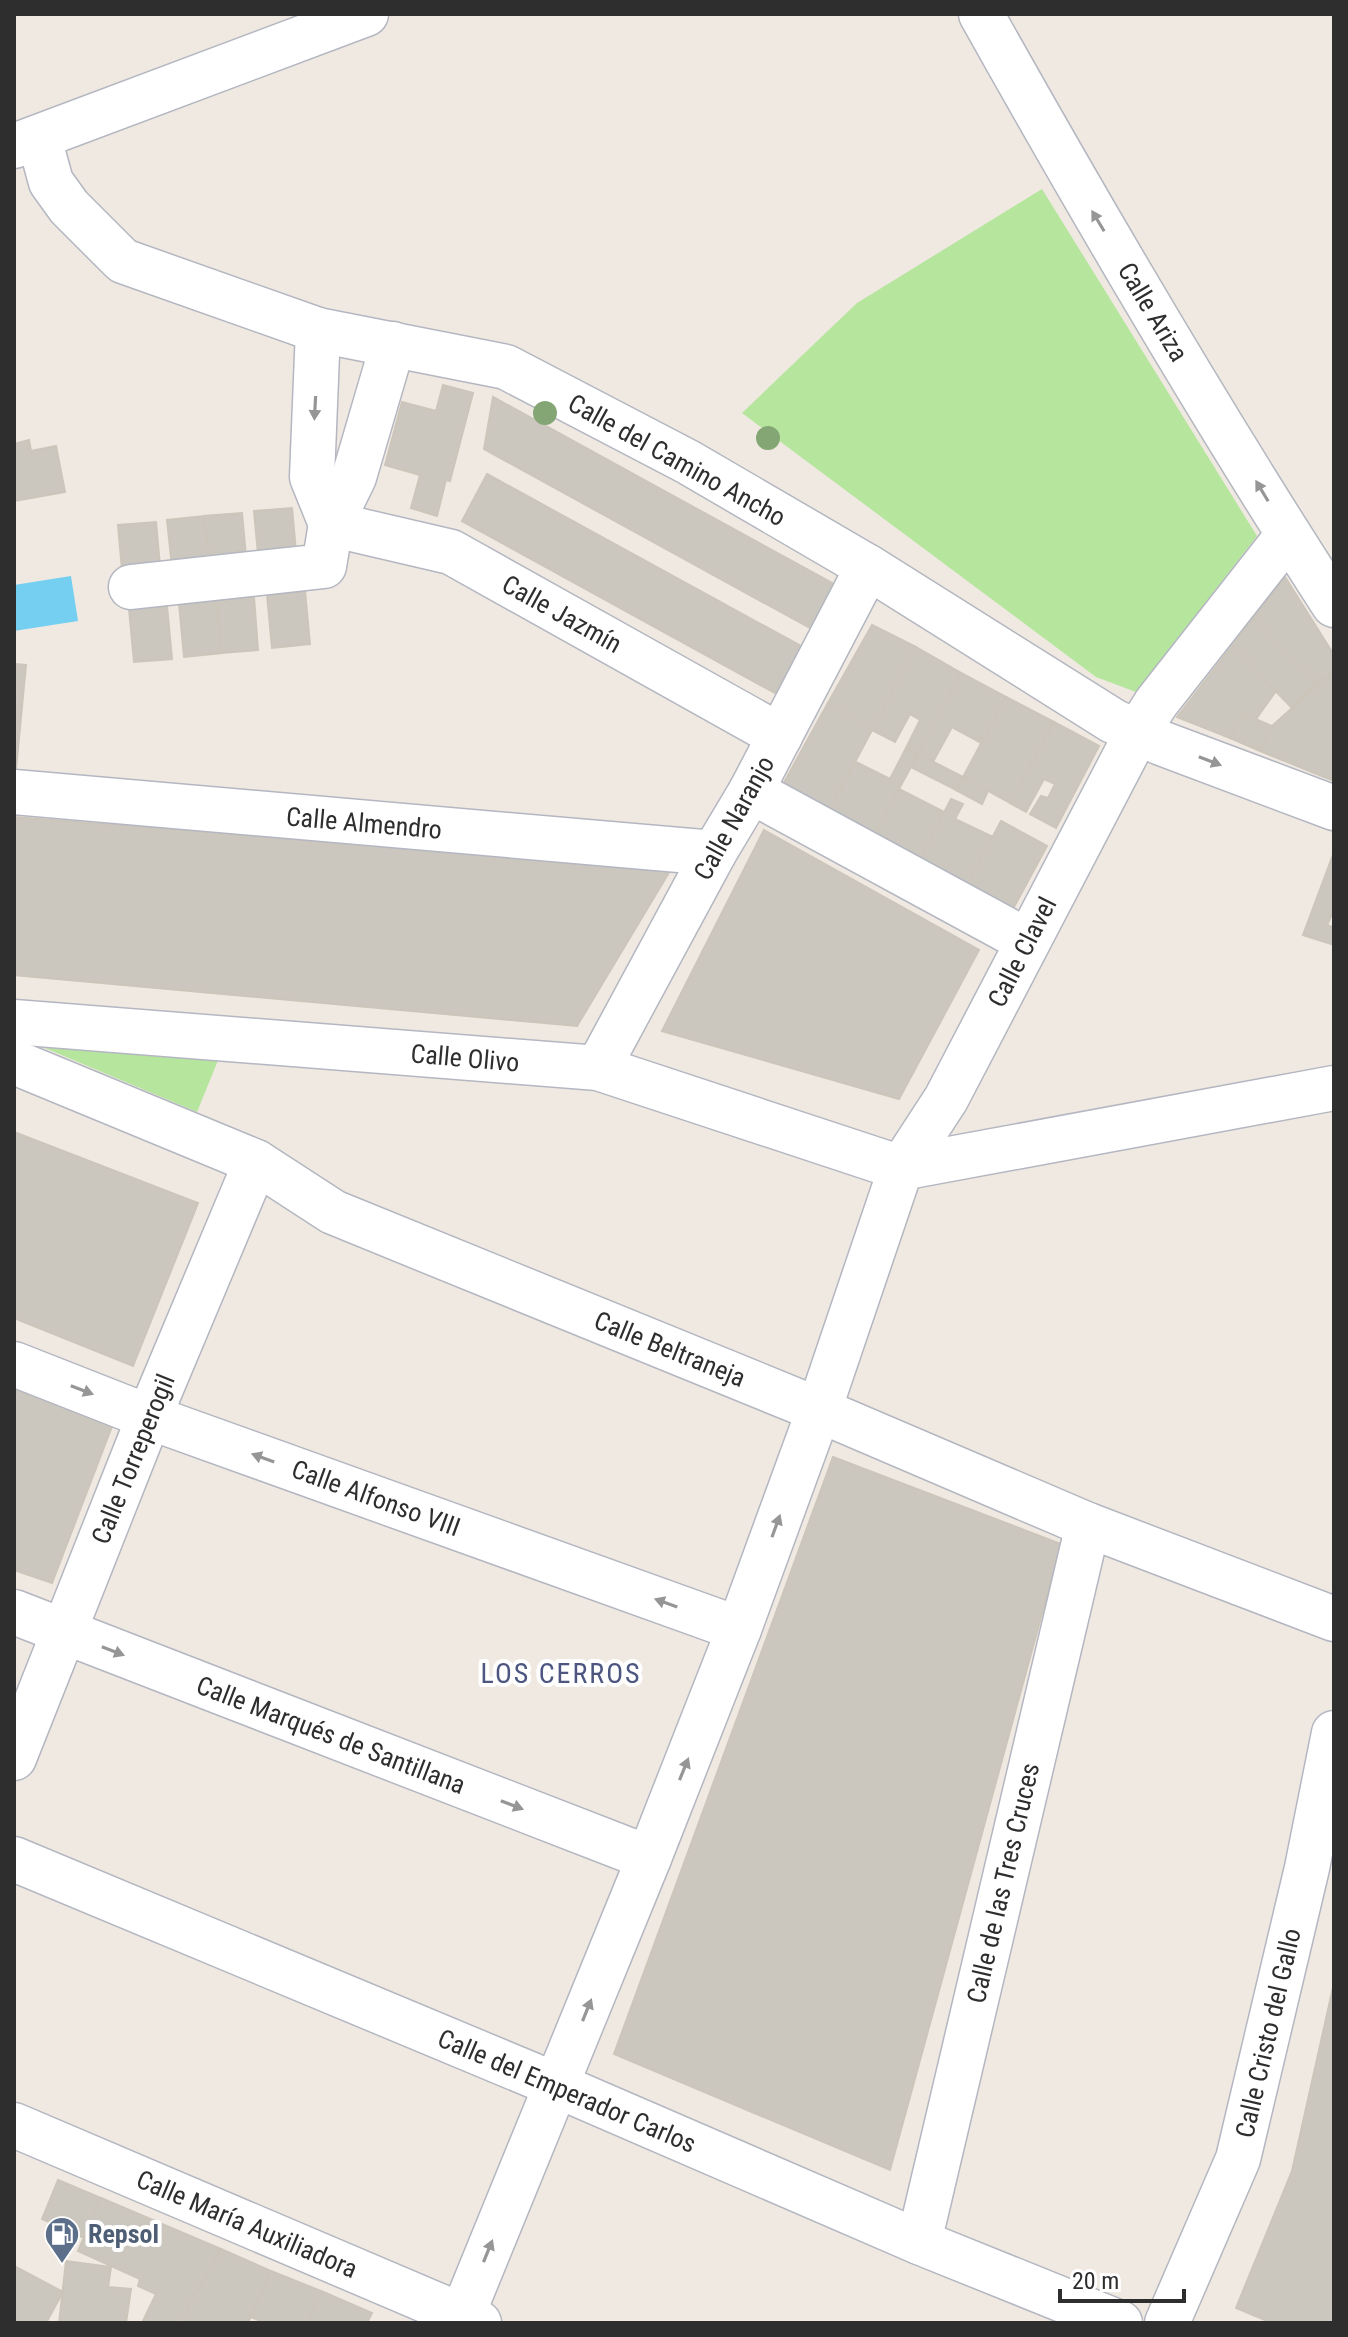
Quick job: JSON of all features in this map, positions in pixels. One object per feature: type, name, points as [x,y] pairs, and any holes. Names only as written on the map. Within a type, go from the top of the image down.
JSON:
[{"type":"street","points":[[26,142],[366,14]]},
{"type":"street","name":"Calle Ariza","points":[[981,14],[1080,191],[1288,535],[1334,605]]},
{"type":"street","name":"Calle del Camino Ancho","points":[[26,142],[69,207],[123,261],[318,330],[506,367],[688,462],[868,567],[1113,721],[1334,808]]},
{"type":"street","points":[[318,330],[312,477],[331,524]]},
{"type":"street","points":[[131,587],[324,566],[331,524],[354,477],[393,344]]},
{"type":"street","name":"Calle Jazmín","points":[[331,524],[451,552],[780,736]]},
{"type":"street","name":"Calle Clavel","points":[[467,2321],[556,2085],[739,1629],[819,1410],[901,1168],[946,1099],[1137,733],[1156,703],[1288,535]]},
{"type":"street","name":"Calle Naranjo","points":[[598,1068],[714,853],[751,791],[868,567]]},
{"type":"street","points":[[751,791],[1027,941]]},
{"type":"street","name":"Calle Almendro","points":[[14,792],[714,853]]},
{"type":"street","name":"Calle Olivo","points":[[14,1022],[598,1068],[901,1168]]},
{"type":"street","name":"Calle Beltraneja","points":[[14,1062],[256,1162],[333,1212],[819,1410],[1088,1525],[1334,1619]]},
{"type":"street","points":[[901,1168],[1334,1088]]},
{"type":"street","name":"Calle Torreperogil","points":[[14,1758],[149,1417],[256,1162]]},
{"type":"street","name":"Calle Alfonso VIII","points":[[14,1364],[149,1417],[739,1629]]},
{"type":"street","name":"Calle de las Tres Cruces","points":[[919,2242],[1088,1525]]},
{"type":"street","name":"Calle Marqués de Santillana","points":[[14,1612],[649,1858]]},
{"type":"street","name":"Calle Cristo del Gallo","points":[[1167,2323],[1238,2159],[1320,1874],[1334,1733]]},
{"type":"street","name":"Calle del Emperador Carlos","points":[[14,1859],[556,2085],[919,2242],[1120,2323]]},
{"type":"street","name":"Calle María Auxiliadora","points":[[14,2125],[467,2321]]},
{"type":"green space","points":[[1042,189],[1257,536],[1136,692],[1096,677],[742,413],[857,303]]},
{"type":"green space","points":[[21,1038],[221,1053],[197,1112]]},
{"type":"water","points":[[71,576],[78,621],[14,631],[14,585]]},
{"type":"building","points":[[443,385],[473,393],[450,481],[446,480],[437,516],[411,508],[420,475],[385,465],[402,402],[436,411]]},
{"type":"building","points":[[493,397],[843,589],[819,633],[484,449]]},
{"type":"building","points":[[29,440],[31,451],[56,446],[65,492],[14,501],[14,444]]},
{"type":"building","points":[[487,474],[810,651],[784,698],[462,521]]},
{"type":"building","points":[[292,508],[297,562],[259,565],[254,511]]},
{"type":"building","points":[[242,513],[247,567],[210,571],[204,516]]},
{"type":"building","points":[[204,516],[210,571],[173,576],[167,520]]},
{"type":"building","points":[[156,522],[161,577],[123,581],[118,525]]},
{"type":"building","points":[[1285,577],[1334,655],[1334,670],[1317,683],[1253,619]]},
{"type":"building","points":[[305,591],[310,644],[272,648],[267,595]]},
{"type":"building","points":[[254,597],[258,650],[222,653],[215,600]]},
{"type":"building","points":[[215,600],[222,653],[184,657],[179,604]]},
{"type":"building","points":[[167,606],[172,659],[134,662],[129,609]]},
{"type":"building","points":[[1253,619],[1317,683],[1292,708],[1232,646]]},
{"type":"building","points":[[872,625],[916,647],[872,730],[828,703]]},
{"type":"building","points":[[1232,646],[1276,691],[1256,719],[1244,714],[1230,738],[1177,717]]},
{"type":"building","points":[[916,647],[961,673],[918,754],[906,748],[920,720],[910,714],[895,742],[872,730]]},
{"type":"building","points":[[14,664],[26,665],[16,769],[14,769]]},
{"type":"building","points":[[1334,670],[1334,781],[1260,751],[1272,726]]},
{"type":"building","points":[[961,673],[1006,697],[981,743],[952,727],[933,762],[918,754]]},
{"type":"building","points":[[1006,697],[1054,722],[1010,803],[963,777]]},
{"type":"building","points":[[828,703],[872,730],[829,811],[782,786]]},
{"type":"building","points":[[1244,714],[1272,726],[1260,751],[1230,738]]},
{"type":"building","points":[[1054,722],[1099,746],[1056,828],[1030,814],[1041,796],[1048,798],[1055,784],[1044,779],[1026,812],[1010,803]]},
{"type":"building","points":[[906,748],[918,754],[874,835],[829,811],[856,762],[890,779]]},
{"type":"building","points":[[918,754],[963,777],[956,790],[911,767]]},
{"type":"building","points":[[963,777],[988,791],[982,804],[956,790]]},
{"type":"building","points":[[899,789],[944,812],[920,859],[874,835]]},
{"type":"building","points":[[951,799],[963,804],[955,819],[993,837],[967,885],[920,859]]},
{"type":"building","points":[[14,817],[671,869],[577,1026],[14,975]]},
{"type":"building","points":[[1001,821],[1047,846],[1013,909],[967,885]]},
{"type":"building","points":[[764,830],[979,950],[899,1099],[662,1031]]},
{"type":"building","points":[[1334,852],[1334,910],[1327,925],[1334,928],[1334,945],[1303,935]]},
{"type":"building","points":[[14,1132],[198,1203],[133,1366],[14,1318]]},
{"type":"building","points":[[14,1383],[114,1421],[52,1583],[14,1570]]},
{"type":"building","points":[[833,1457],[1061,1544],[890,2170],[614,2054]]},
{"type":"building","points":[[1334,1983],[1334,2323],[1272,2323],[1236,2308],[1292,2171]]},
{"type":"building","points":[[58,2180],[101,2198],[84,2238],[42,2219]]},
{"type":"building","points":[[101,2198],[221,2249],[180,2323],[142,2323],[156,2294],[138,2286],[140,2279],[78,2251]]},
{"type":"building","points":[[221,2249],[271,2271],[248,2323],[190,2323],[182,2319]]},
{"type":"building","points":[[66,2261],[111,2267],[108,2287],[131,2289],[126,2323],[59,2323]]},
{"type":"building","points":[[14,2266],[63,2292],[46,2323],[14,2323]]},
{"type":"building","points":[[271,2271],[321,2291],[308,2323],[265,2323],[251,2317]]},
{"type":"building","points":[[321,2291],[372,2313],[367,2323],[308,2323]]},
{"type":"place","name":"Repsol","points":[[62,2265]]},
{"type":"district","name":"LOS CERROS","points":[[561,1673]]}]
